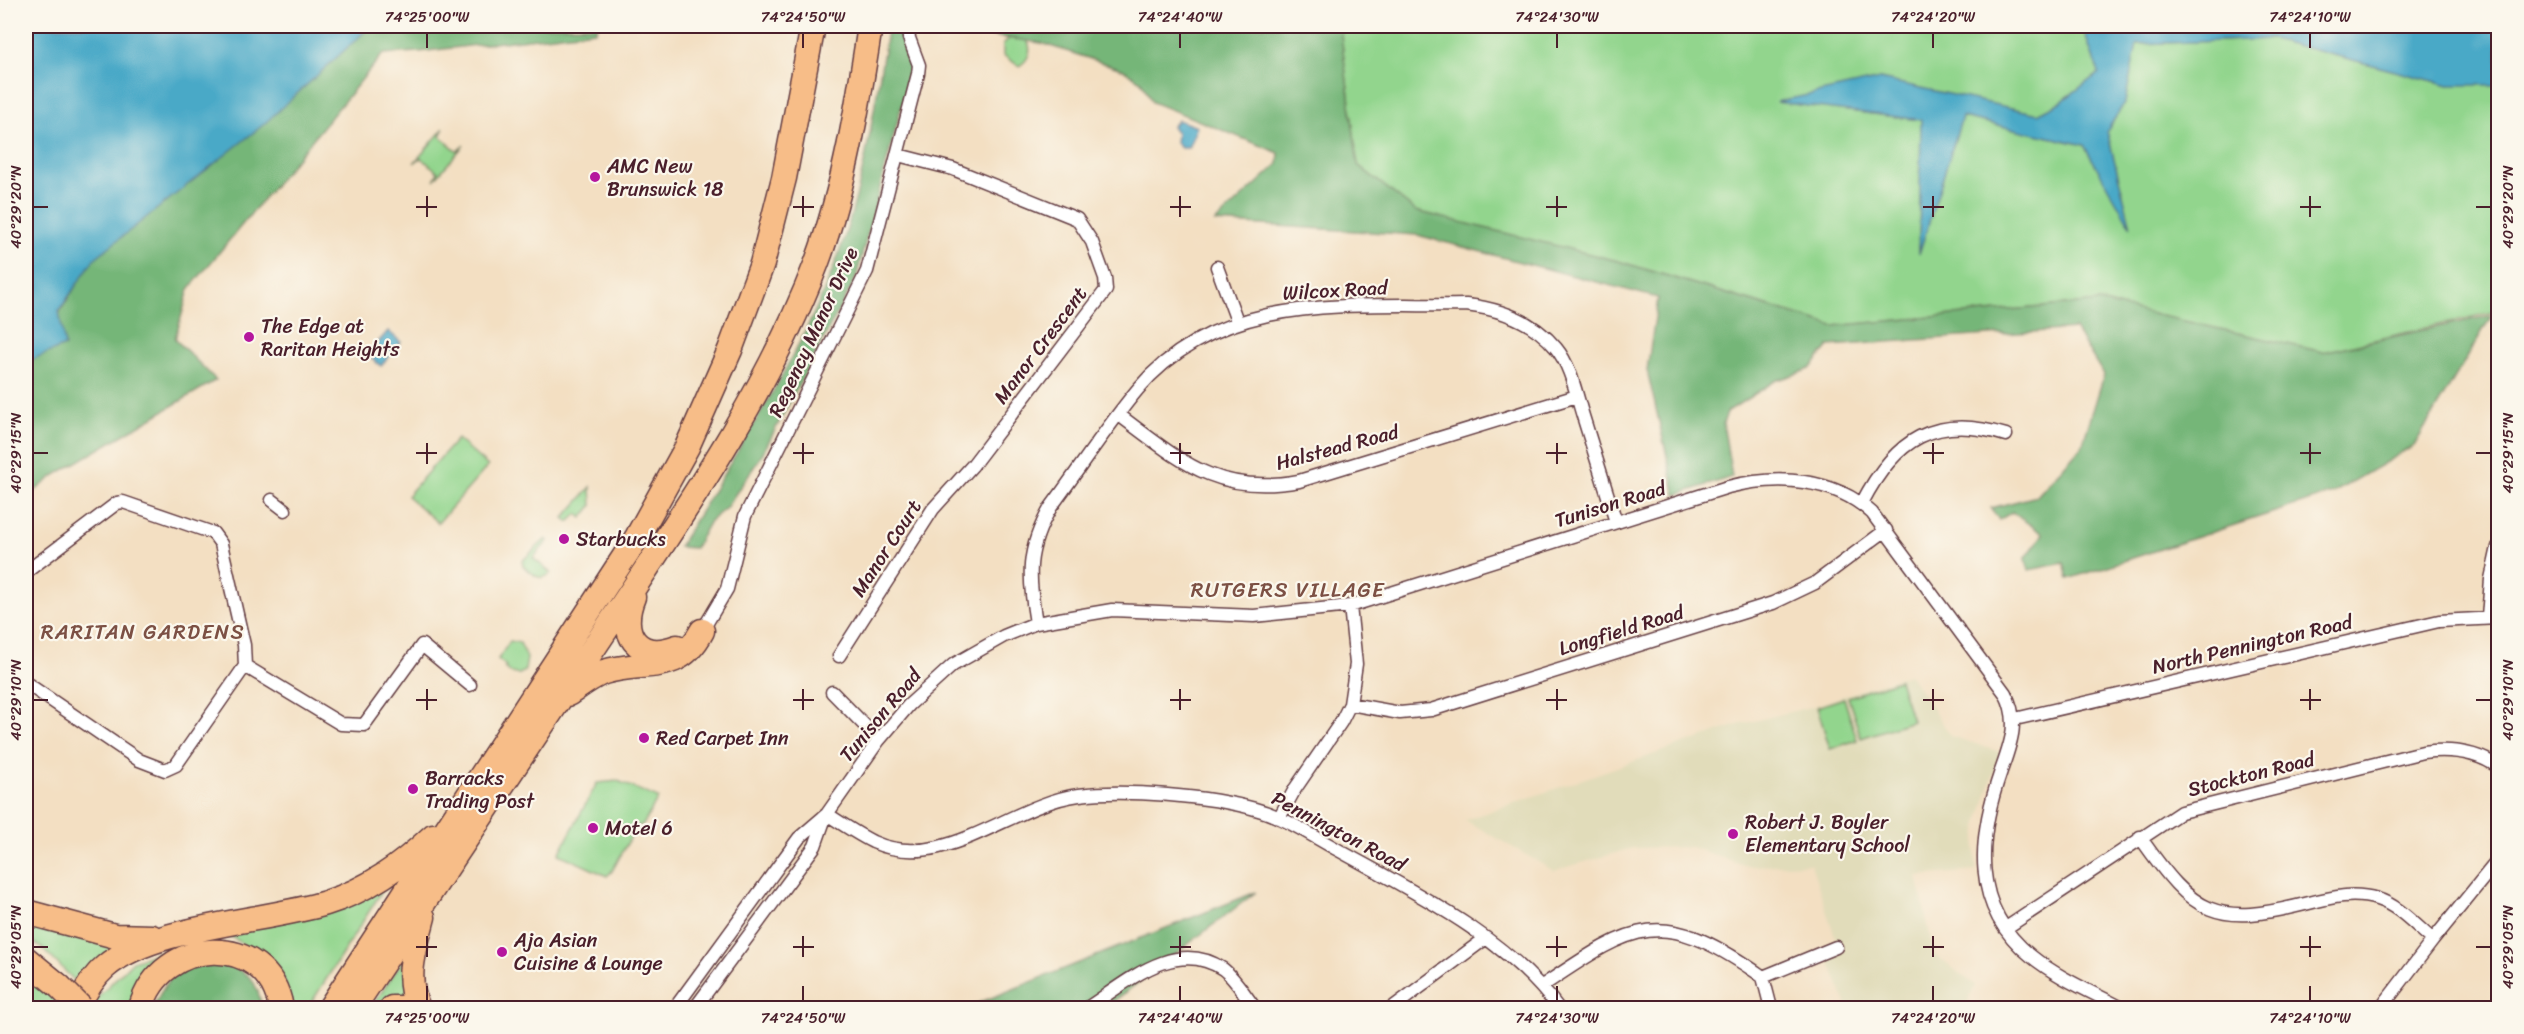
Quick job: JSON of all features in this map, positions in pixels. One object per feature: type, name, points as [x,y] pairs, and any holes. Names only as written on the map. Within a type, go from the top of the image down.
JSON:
[{"type":"highway","points":[[330,1008],[636,539],[687,447],[730,350],[762,264],[784,178],[813,26]]},
{"type":"highway","points":[[353,1008],[640,579],[746,407],[799,307],[834,208],[847,157],[870,26]]},
{"type":"highway","points":[[640,579],[630,604],[627,621],[631,638],[636,644],[643,649],[663,651],[681,645],[702,631]]},
{"type":"highway","points":[[559,701],[605,672],[659,666],[674,660],[689,651],[702,631]]},
{"type":"highway","points":[[26,959],[59,986],[79,1008],[92,980],[111,962],[136,949],[173,936],[310,907],[352,893],[383,877],[404,862],[454,816]]},
{"type":"highway","points":[[418,1008],[412,990],[410,969],[427,900]]},
{"type":"highway","points":[[26,912],[122,937],[173,936]]},
{"type":"highway","points":[[141,1008],[155,980],[175,962],[200,952],[217,951],[242,957],[262,971],[275,990],[281,1008]]},
{"type":"highway","points":[[392,1008],[412,1008]]},
{"type":"street","name":"Regency Manor Drive","points":[[702,631],[723,598],[730,581],[745,516],[867,271],[918,74],[919,65],[909,38]]},
{"type":"street","name":"Manor Crescent","points":[[898,155],[952,169],[1077,219],[1092,242],[1105,278],[1106,290],[972,466]]},
{"type":"street","points":[[1217,267],[1237,321]]},
{"type":"street","name":"Wilcox Road","points":[[1036,623],[1029,570],[1034,540],[1051,507],[1138,389],[1164,365],[1196,342],[1237,321],[1301,308],[1466,305],[1494,308],[1533,328],[1557,349],[1576,396],[1616,522]]},
{"type":"street","name":"Halstead Road","points":[[1119,415],[1184,463],[1205,475],[1253,485],[1277,485],[1299,481],[1576,396]]},
{"type":"street","points":[[1862,504],[1875,482],[1911,440],[1928,433],[1960,426],[1979,426],[2006,435]]},
{"type":"street","name":"Manor Court","points":[[838,656],[902,561],[933,509],[972,466]]},
{"type":"street","name":"Tunison Road","points":[[675,1008],[799,838],[827,814],[879,740],[929,684],[953,665],[1004,636],[1036,623],[1112,610],[1254,616],[1350,606],[1728,487],[1759,481],[1808,482],[1841,492],[1862,504],[1886,530],[2005,693],[2015,719]]},
{"type":"street","points":[[272,500],[285,510]]},
{"type":"street","points":[[26,572],[117,503],[123,502],[213,533],[221,544],[244,645],[245,666],[176,765],[165,770],[139,760],[26,683]]},
{"type":"street","name":"Longfield Road","points":[[1350,704],[1400,713],[1431,710],[1773,603],[1815,583],[1886,530]]},
{"type":"street","points":[[2494,618],[2491,579],[2499,547]]},
{"type":"street","points":[[1279,818],[1295,789],[1341,722],[1350,704],[1356,664],[1350,606]]},
{"type":"street","name":"North Pennington Road","points":[[2015,719],[2439,621],[2494,618]]},
{"type":"street","points":[[245,666],[341,724],[364,725],[422,645],[470,685]]},
{"type":"street","points":[[832,692],[879,740]]},
{"type":"street","points":[[2015,719],[2012,740],[1987,818],[1983,856],[1988,892],[2006,928],[2032,957],[2122,1008]]},
{"type":"street","name":"Stockton Road","points":[[2006,928],[2140,837],[2194,806],[2422,752],[2459,752],[2477,756],[2499,767]]},
{"type":"street","name":"Pennington Road","points":[[827,814],[875,843],[921,850],[960,842],[1053,800],[1080,795],[1108,793],[1205,800],[1249,807],[1279,818],[1372,869],[1486,938],[1542,986],[1558,1008]]},
{"type":"street","name":"Tunison Road","points":[[696,1008],[815,846],[827,814]]},
{"type":"street","points":[[2140,837],[2170,880],[2182,893],[2213,910],[2252,915],[2333,897],[2362,896],[2379,900],[2393,907],[2433,940]]},
{"type":"street","points":[[2381,1008],[2499,860]]},
{"type":"street","points":[[1542,986],[1600,947],[1637,932],[1655,929],[1692,935],[1710,942],[1763,978],[1771,1008]]},
{"type":"street","points":[[1392,1008],[1486,938]]},
{"type":"street","points":[[1763,978],[1836,947]]},
{"type":"street","points":[[712,957],[726,967]]},
{"type":"street","points":[[1087,1008],[1157,962],[1188,959],[1205,961],[1225,970],[1255,1008]]},
{"type":"shaded area","name":"Robert J. Boyler Elementary School","points":[[1909,674],[1951,736],[2000,752],[1978,823],[1975,846],[1976,871],[1917,876],[1934,954],[1975,985],[1968,1002],[1962,1008],[1848,1008],[1828,958],[1840,952],[1811,864],[1747,866],[1691,847],[1632,848],[1554,871],[1465,820],[1738,725],[1814,706]]},
{"type":"green space","points":[[309,26],[598,26],[595,31],[419,52],[383,54],[189,289],[175,339],[216,380],[55,475],[26,498],[26,347],[51,327],[104,238]]},
{"type":"green space","points":[[888,26],[903,26],[901,42],[911,55],[912,67],[856,278],[760,458],[726,508],[710,521],[695,548],[679,547],[786,369],[823,294],[838,256],[855,200],[874,113]]},
{"type":"green space","points":[[925,26],[1345,26],[1341,35],[1358,165],[1416,211],[1618,261],[1833,326],[2099,302],[2323,352],[2492,315],[2414,446],[2333,493],[2068,579],[2064,563],[2029,570],[2025,559],[2043,534],[2012,512],[1999,520],[1991,508],[2037,496],[2082,446],[2104,375],[2075,329],[1829,346],[1810,369],[1775,381],[1728,411],[1723,423],[1732,477],[1676,495],[1647,370],[1658,298],[1417,235],[1215,222],[1278,164],[1279,153],[1152,102],[1141,81],[1122,69],[1041,43]]},
{"type":"green space","points":[[1345,26],[2082,26],[2099,73],[2061,102],[2038,114],[1880,79],[1778,102],[1921,120],[1919,252],[1962,117],[2084,145],[2130,224],[2107,131],[2125,102],[2136,44],[2272,39],[2449,85],[2498,75],[2498,311],[2323,352],[2099,302],[1833,326],[1618,261],[1415,211],[1358,165],[1341,35]]},
{"type":"green space","points":[[1011,37],[1027,40],[1029,44],[1029,55],[1019,66],[1003,55],[1003,44]]},
{"type":"green space","points":[[444,128],[440,136],[457,151],[464,145],[434,180],[438,172],[421,158],[414,163]]},
{"type":"green space","points":[[457,439],[488,466],[438,523],[407,496]]},
{"type":"green space","points":[[591,487],[592,506],[582,518],[577,514],[569,522],[564,518]]},
{"type":"green space","points":[[546,539],[548,541],[533,558],[551,573],[540,577],[523,566],[522,561]]},
{"type":"green space","points":[[510,641],[520,643],[527,658],[525,670],[520,674],[514,674],[504,668],[506,666],[498,659]]},
{"type":"green space","points":[[1899,680],[1912,721],[1861,738],[1848,697]]},
{"type":"green space","points":[[1844,698],[1857,740],[1830,749],[1817,707]]},
{"type":"green space","points":[[618,781],[658,798],[643,825],[637,826],[607,876],[559,854],[597,783]]},
{"type":"green space","points":[[384,888],[308,1008],[289,1008],[283,978],[237,940],[227,935]]},
{"type":"green space","points":[[1256,892],[1105,1008],[966,1008]]},
{"type":"green space","points":[[26,919],[109,939],[113,948],[78,984],[43,949],[26,938]]},
{"type":"green space","points":[[182,945],[145,976],[132,1008],[96,1008],[92,1003],[133,961]]},
{"type":"green space","points":[[407,954],[409,1002],[371,1008]]},
{"type":"green space","points":[[224,962],[251,979],[258,990],[262,1008],[152,1008],[166,984],[179,971],[196,964]]},
{"type":"green space","points":[[26,978],[50,994],[64,1008],[26,1008]]},
{"type":"water","points":[[26,26],[371,26],[263,125],[94,259],[59,311],[65,346],[26,362]]},
{"type":"water","points":[[2082,26],[2498,26],[2498,85],[2449,85],[2272,39],[2137,44],[2125,102],[2107,131],[2131,227],[2084,145],[1962,117],[1919,254],[1921,120],[1776,102],[1880,79],[2038,114],[2061,102],[2099,73]]},
{"type":"water","points":[[1178,120],[1197,127],[1188,148],[1181,148],[1176,143],[1177,133],[1172,126]]},
{"type":"water","points":[[388,331],[401,342],[381,366],[367,355]]},
{"type":"place","name":"AMC New Brunswick 18","points":[[595,177]]},
{"type":"place","name":"The Edge at Raritan Heights","points":[[249,337]]},
{"type":"place","name":"Starbucks","points":[[564,539]]},
{"type":"place","name":"Red Carpet Inn","points":[[644,738]]},
{"type":"place","name":"Barracks Trading Post","points":[[413,789]]},
{"type":"place","name":"Motel 6","points":[[593,828]]},
{"type":"place","name":"Robert J. Boyler Elementary School","points":[[1733,834]]},
{"type":"place","name":"Aja Asian Cuisine & Lounge","points":[[502,952]]},
{"type":"district","name":"RUTGERS VILLAGE","points":[[1288,590]]},
{"type":"district","name":"RARITAN GARDENS","points":[[143,632]]}]
